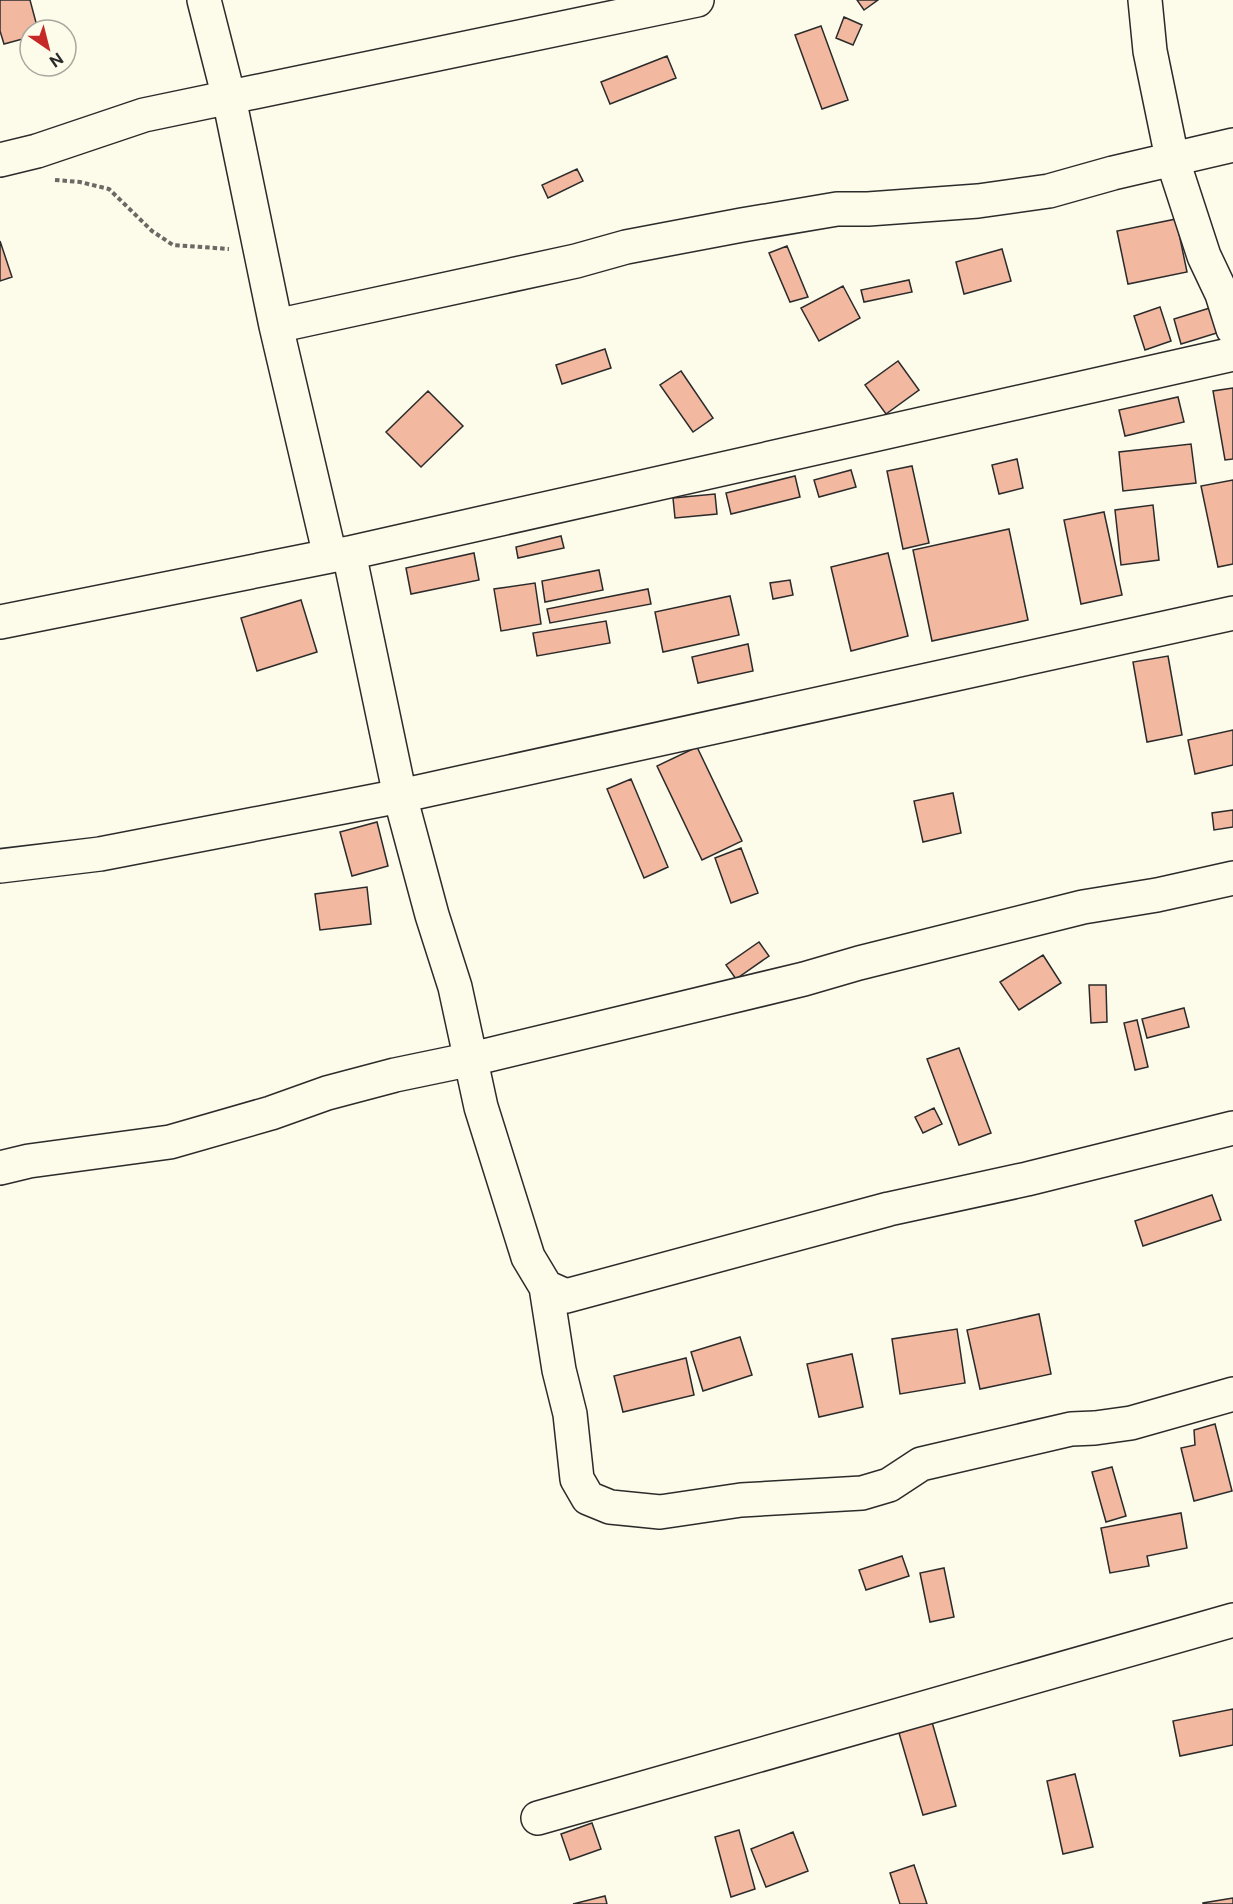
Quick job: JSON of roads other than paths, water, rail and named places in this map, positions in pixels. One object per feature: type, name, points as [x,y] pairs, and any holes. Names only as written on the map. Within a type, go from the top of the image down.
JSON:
[{"type":"street","points":[[204,0],[229,98],[276,326],[340,554],[432,915],[455,987],[482,1107],[528,1257],[546,1287],[559,1370],[570,1414],[577,1479],[588,1498],[610,1507],[660,1512],[741,1500],[862,1493],[889,1485],[921,1464],[1071,1429],[1131,1423],[1233,1394]]},
{"type":"street","points":[[0,160],[37,151],[144,115],[697,0]]},
{"type":"street","points":[[1145,0],[1150,51],[1172,158],[1204,256],[1222,294],[1233,329]]},
{"type":"street","points":[[276,326],[576,261],[626,247],[742,225],[837,209],[978,201],[1049,191],[1172,158],[1233,145]]},
{"type":"street","points":[[0,622],[340,554],[1233,354]]},
{"type":"street","points":[[0,866],[100,854],[400,796],[1233,613]]},
{"type":"street","points":[[0,1168],[29,1161],[170,1143],[271,1113],[327,1093],[394,1075],[472,1059],[804,979],[869,960],[1083,907],[1157,896],[1233,878]]},
{"type":"street","points":[[546,1287],[566,1296],[889,1209],[1027,1179],[1233,1128]]},
{"type":"street","points":[[538,1818],[1233,1620]]}]
